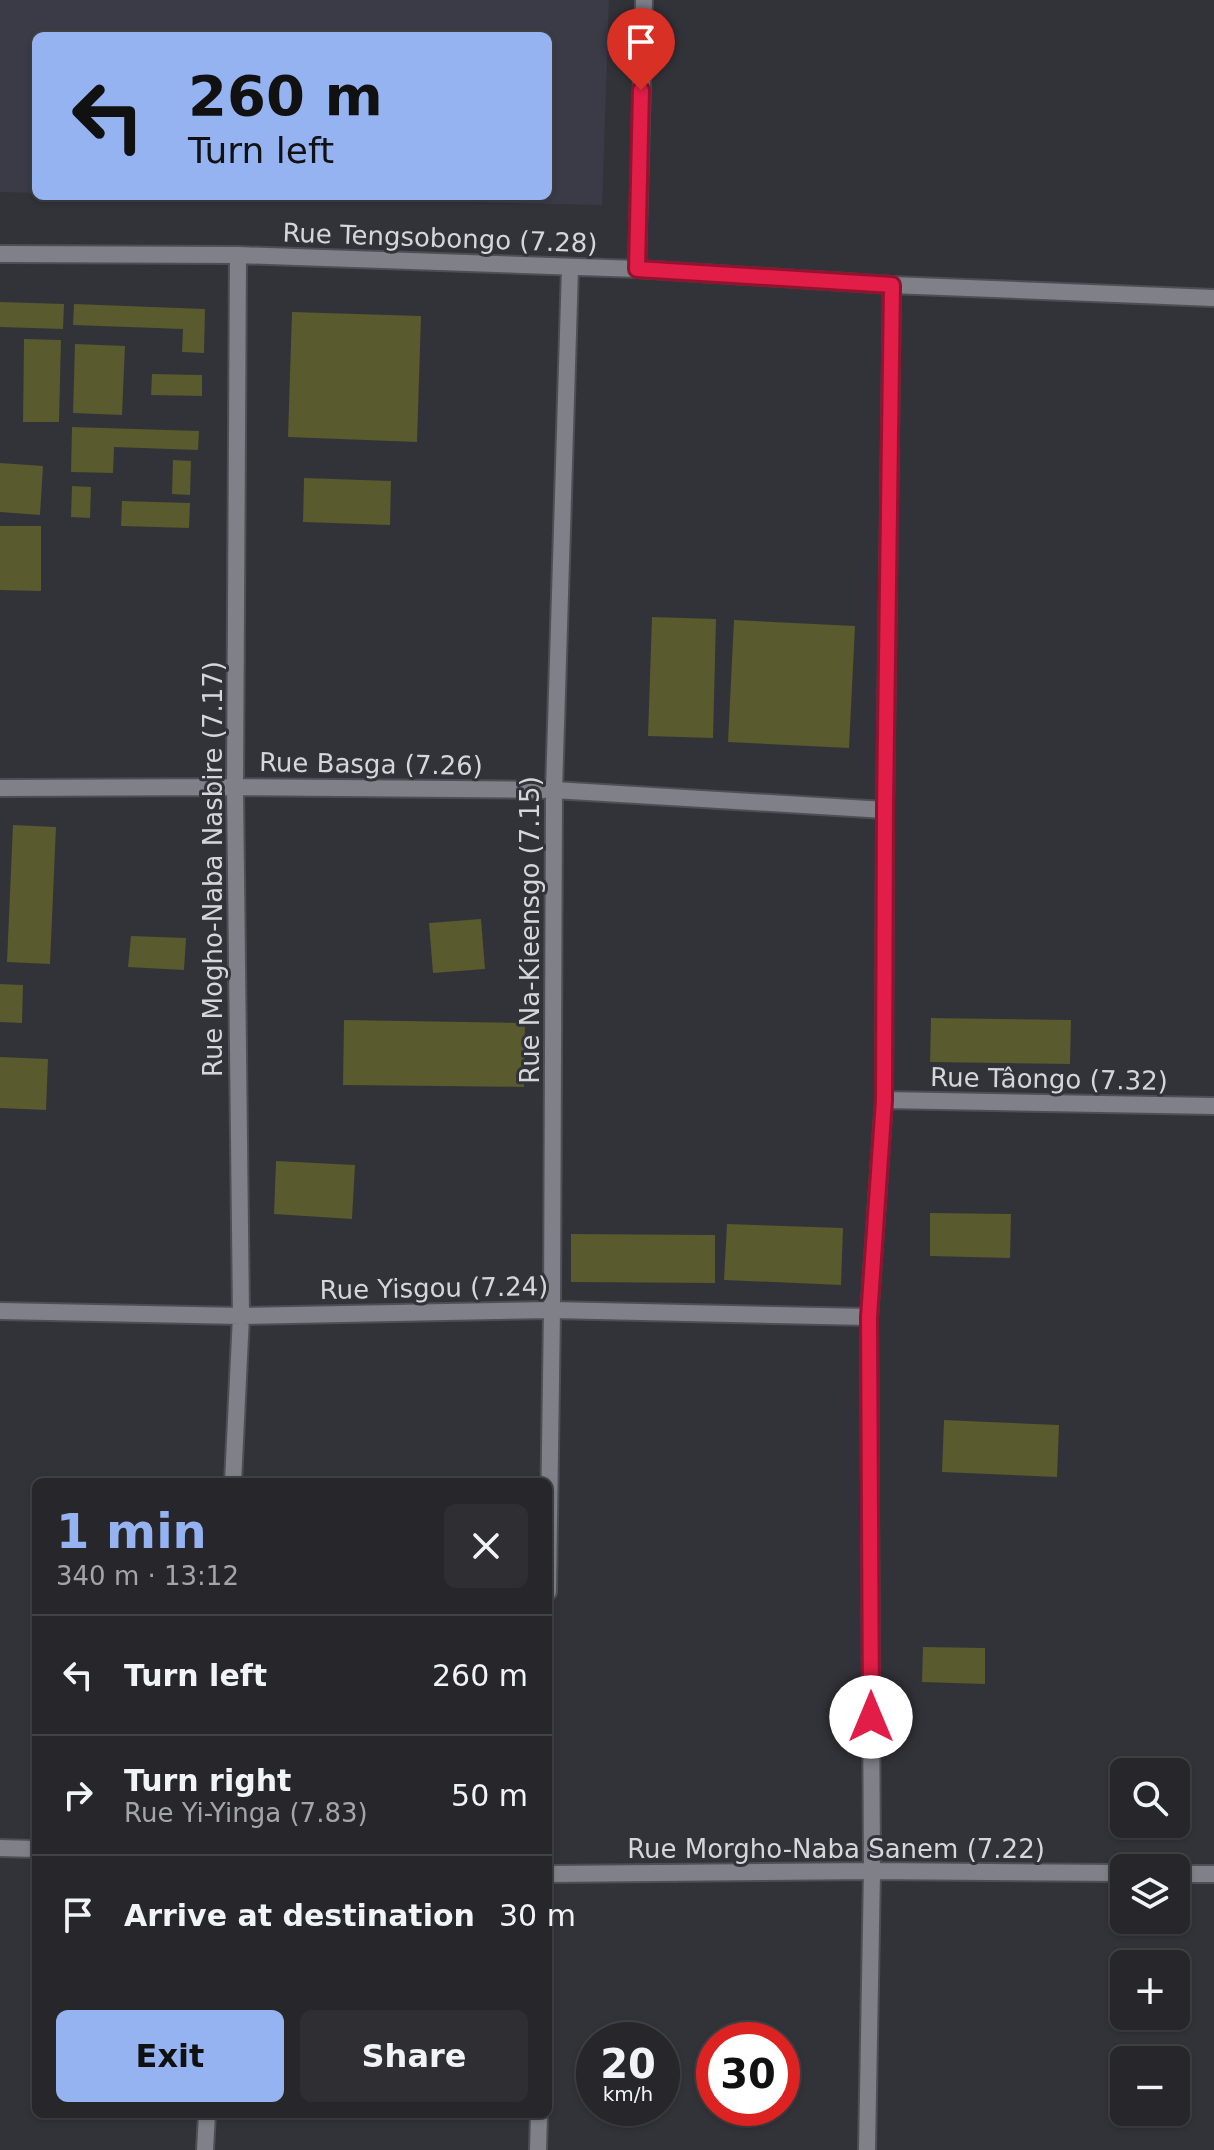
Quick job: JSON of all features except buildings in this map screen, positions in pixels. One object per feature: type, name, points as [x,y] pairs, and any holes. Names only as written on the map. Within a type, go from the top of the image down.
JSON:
[{"type":"street","points":[[637,269],[644,0]]},
{"type":"street","name":"Rue Tengsobongo (7.28)","points":[[0,254],[238,255],[637,269],[892,285],[1214,298]]},
{"type":"street","name":"Rue Mogho-Naba Nasbire (7.17)","points":[[233,1478],[241,1316],[235,787],[238,255]]},
{"type":"street","name":"Rue Na-Kieensgo (7.15)","points":[[550,1478],[554,790],[570,268]]},
{"type":"street","points":[[867,2150],[872,1871],[869,1317],[884,1100],[892,285]]},
{"type":"street","name":"Rue Basga (7.26)","points":[[0,788],[554,790],[885,810]]},
{"type":"street","name":"Rue Tâongo (7.32)","points":[[884,1100],[1214,1106]]},
{"type":"street","name":"Rue Yisgou (7.24)","points":[[0,1311],[241,1316],[552,1310],[869,1317]]},
{"type":"street","points":[[0,1848],[32,1849]]},
{"type":"street","name":"Rue Morgho-Naba Sanem (7.22)","points":[[552,1874],[1110,1873]]},
{"type":"street","points":[[1190,1874],[1214,1874]]},
{"type":"street","points":[[205,2150],[207,2118]]},
{"type":"street","points":[[538,2150],[539,2118]]},
{"type":"shaded area","points":[[0,0],[609,0],[602,205],[364,200],[552,200],[552,32],[32,32],[32,193],[0,192]]},
{"type":"route","points":[[641,90],[637,269],[892,285],[884,1100],[869,1317],[871,1717]]}]
